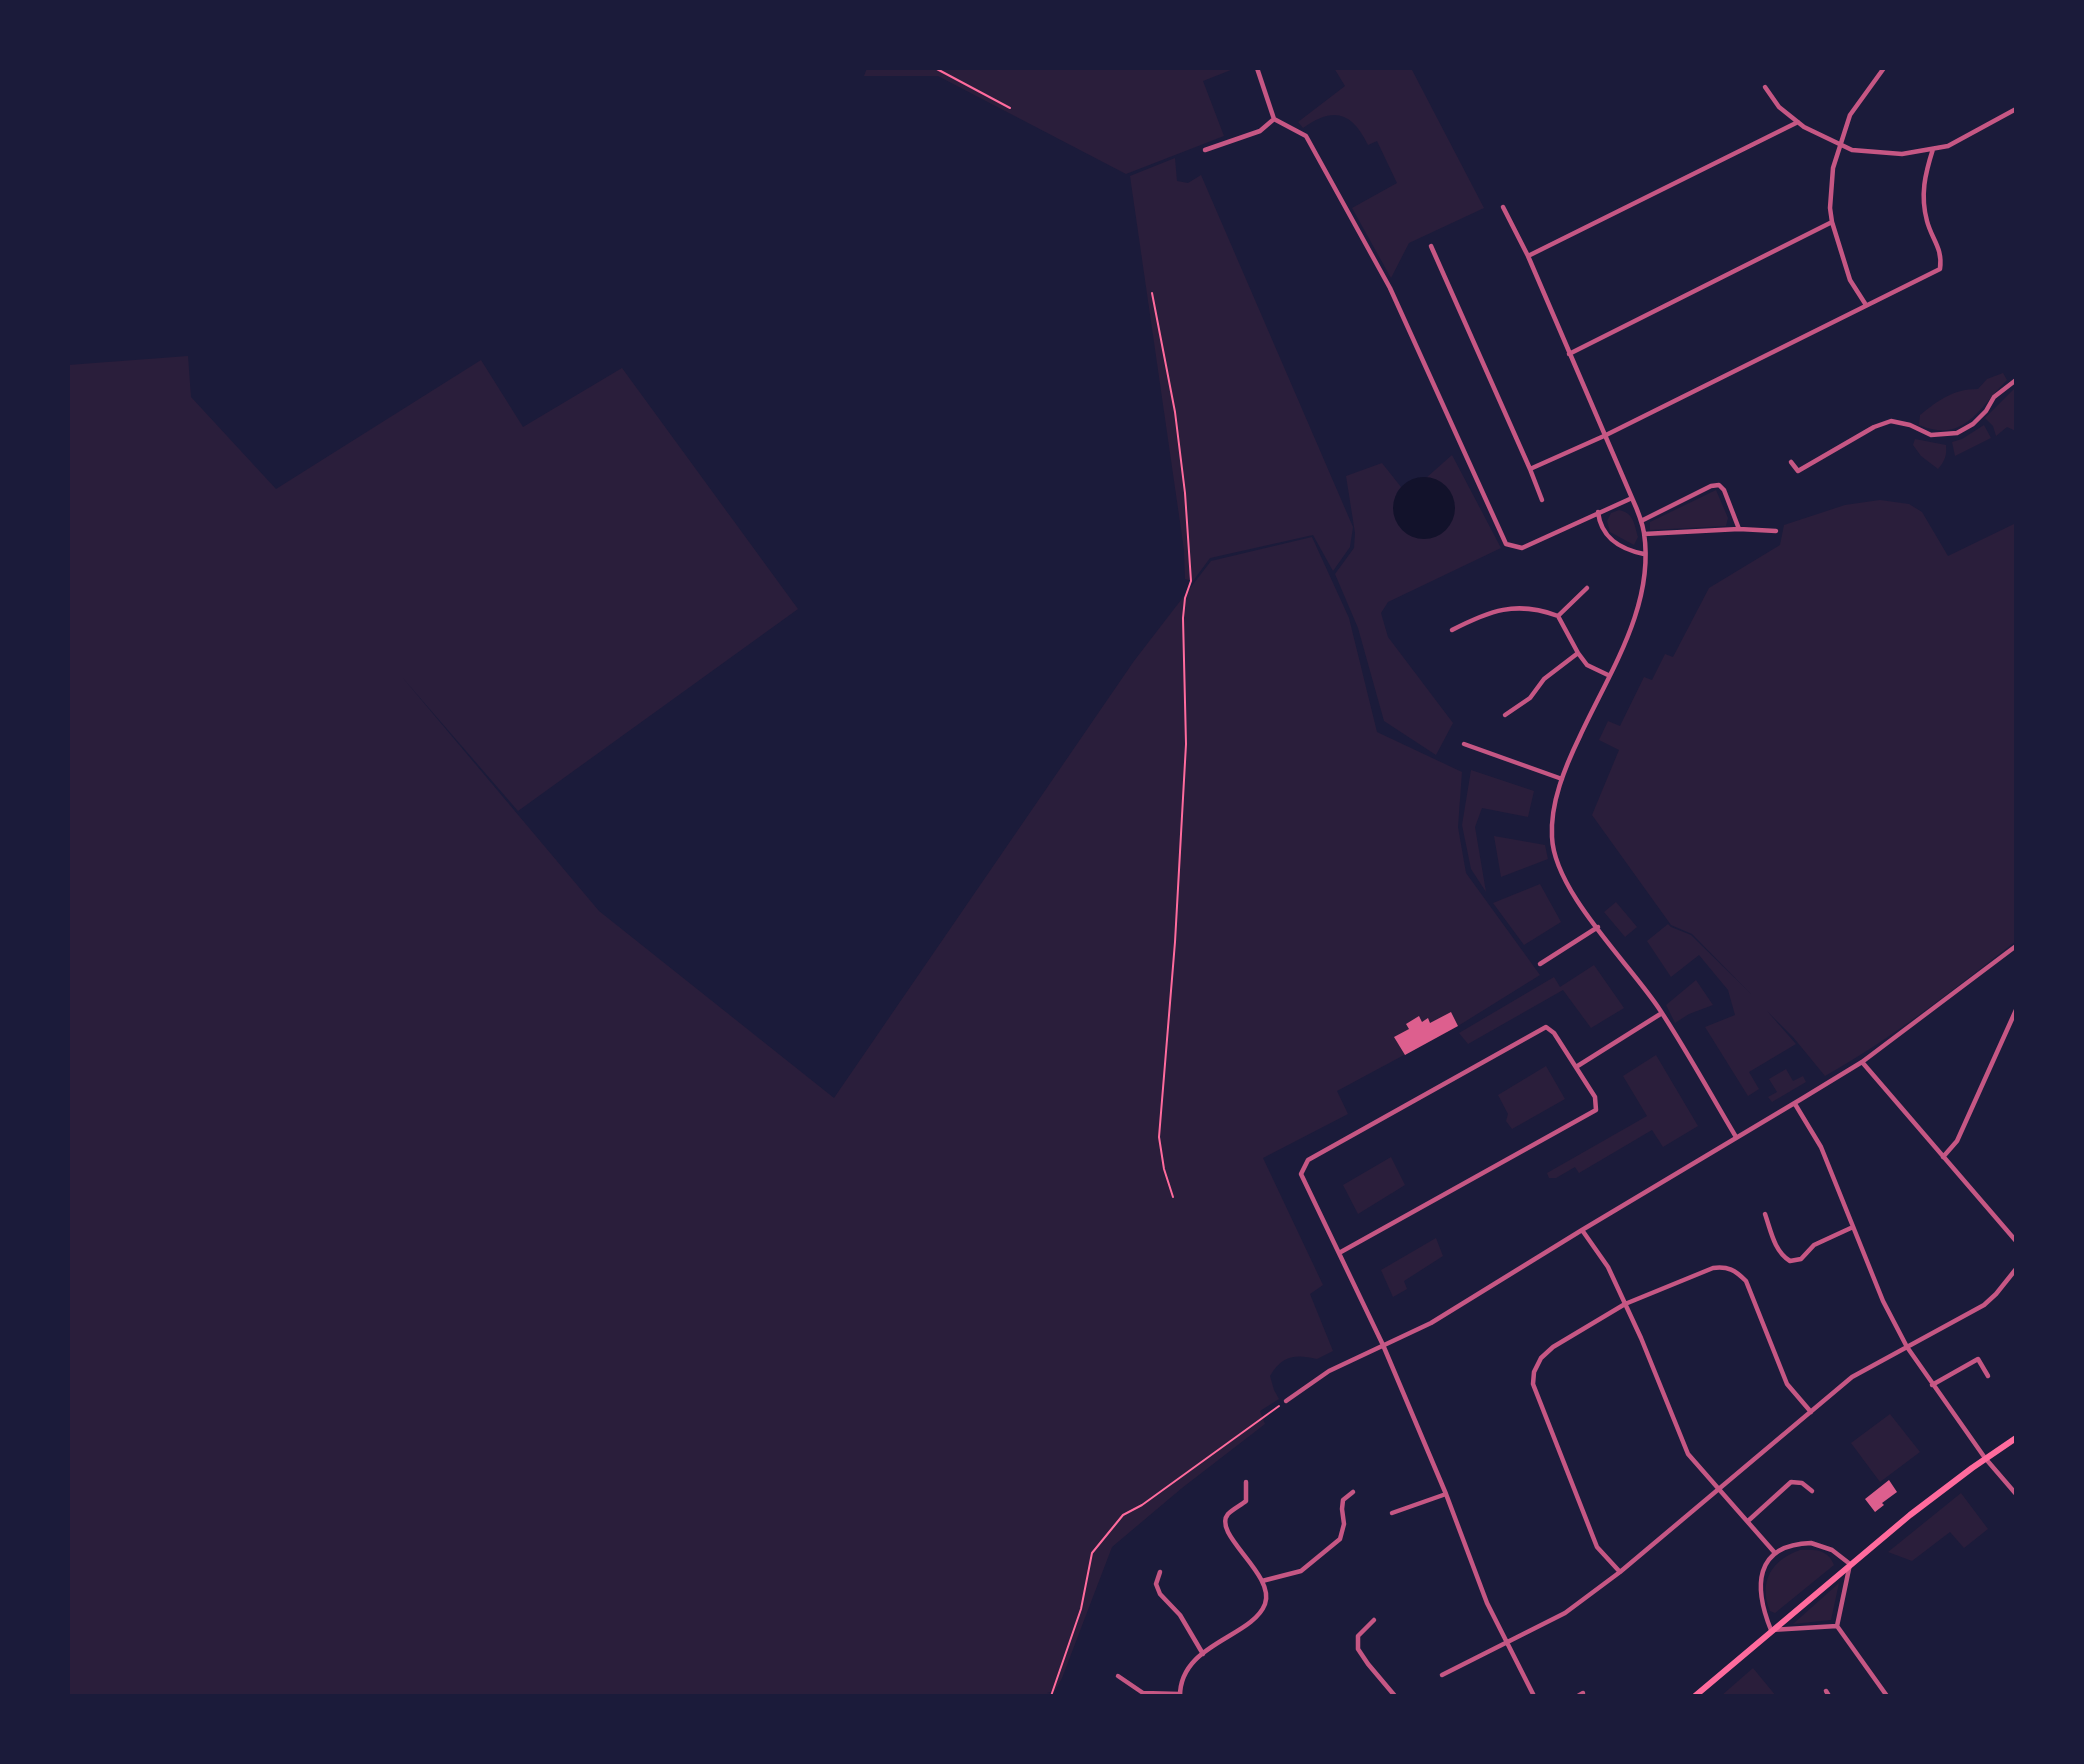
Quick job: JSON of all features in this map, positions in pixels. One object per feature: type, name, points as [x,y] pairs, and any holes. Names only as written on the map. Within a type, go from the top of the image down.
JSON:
[{"type":"main road","points":[[1695,1696],[1850,1564],[1985,1458],[2016,1438]]},
{"type":"street","points":[[1257,68],[1274,119],[1306,136],[1391,289],[1506,544],[1522,548],[1632,498]]},
{"type":"street","points":[[1866,305],[1850,280],[1832,222],[1830,208],[1833,168],[1850,115],[1884,68]]},
{"type":"street","points":[[1765,87],[1779,107],[1798,122],[1853,150],[1902,154],[1948,146],[2016,109]]},
{"type":"street","points":[[1205,150],[1260,131],[1274,119]]},
{"type":"street","points":[[1528,256],[1798,122]]},
{"type":"street","points":[[1530,469],[1604,436],[1940,269],[1942,256],[1927,224],[1922,198],[1924,177],[1933,149]]},
{"type":"street","points":[[1503,207],[1528,256],[1632,498],[1644,534],[1643,589],[1636,616],[1562,779],[1552,838],[1559,865],[1572,893],[1662,1013],[1736,1137]]},
{"type":"street","points":[[1569,354],[1832,222]]},
{"type":"street","points":[[1431,246],[1542,500]]},
{"type":"street","points":[[1791,462],[1798,471],[1874,427],[1891,421],[1910,425],[1931,435],[1957,433],[1973,424],[1986,411],[1994,397],[2016,380]]},
{"type":"street","points":[[1641,521],[1718,485],[1724,490],[1739,529]]},
{"type":"street","points":[[1598,512],[1599,522],[1609,538],[1622,547],[1644,554]]},
{"type":"street","points":[[1644,534],[1739,529],[1776,531]]},
{"type":"street","points":[[1558,616],[1587,588]]},
{"type":"street","points":[[1452,631],[1484,614],[1511,608],[1540,609],[1558,616],[1587,665],[1608,675]]},
{"type":"street","points":[[1505,715],[1530,698],[1544,678],[1578,653]]},
{"type":"street","points":[[1464,744],[1562,779]]},
{"type":"street","points":[[1541,964],[1598,927]]},
{"type":"street","points":[[1286,1401],[1326,1373],[1430,1323],[1795,1104],[1862,1062],[2016,946]]},
{"type":"street","points":[[1943,1157],[1956,1142],[2016,1010]]},
{"type":"street","points":[[1576,1067],[1662,1013]]},
{"type":"street","points":[[1339,1253],[1596,1110],[1595,1097],[1555,1033],[1546,1027],[1308,1160],[1301,1174],[1383,1345],[1446,1494],[1487,1602],[1534,1696]]},
{"type":"street","points":[[1862,1062],[2016,1241]]},
{"type":"street","points":[[1795,1104],[1821,1147],[1883,1301],[1907,1347],[1985,1458],[2016,1494]]},
{"type":"street","points":[[1765,1214],[1777,1248],[1782,1256],[1790,1261],[1801,1259],[1814,1245],[1853,1227]]},
{"type":"street","points":[[1582,1230],[1608,1267],[1688,1454],[1775,1553]]},
{"type":"street","points":[[1620,1572],[1597,1547],[1533,1384],[1534,1372],[1541,1358],[1553,1347],[1625,1304],[1713,1268],[1726,1266],[1746,1281],[1787,1384],[1811,1412]]},
{"type":"street","points":[[1442,1675],[1565,1613],[1620,1572],[1852,1377],[1984,1305],[2016,1269]]},
{"type":"street","points":[[1932,1385],[1978,1359],[1988,1376]]},
{"type":"street","points":[[1118,1676],[1143,1693],[1180,1695],[1191,1663],[1254,1618],[1265,1603],[1265,1586],[1230,1535],[1225,1522],[1228,1514],[1246,1501],[1246,1482]]},
{"type":"street","points":[[1748,1521],[1791,1482],[1801,1483],[1812,1491]]},
{"type":"street","points":[[1262,1581],[1301,1571],[1340,1539],[1344,1524],[1343,1500],[1353,1492]]},
{"type":"street","points":[[1392,1513],[1446,1494]]},
{"type":"street","points":[[1837,1626],[1771,1630],[1760,1600],[1759,1587],[1763,1571],[1775,1553],[1790,1546],[1811,1544],[1832,1550],[1850,1564],[1837,1626],[1887,1696]]},
{"type":"street","points":[[1160,1572],[1156,1584],[1160,1594],[1180,1615],[1203,1654]]},
{"type":"street","points":[[1374,1620],[1358,1636],[1358,1649],[1367,1664],[1395,1696]]},
{"type":"path","points":[[935,68],[1010,108]]},
{"type":"path","points":[[1152,293],[1175,412],[1185,493],[1190,571],[1183,618],[1186,744],[1175,942],[1159,1137],[1164,1169],[1173,1197]]},
{"type":"path","points":[[1051,1696],[1081,1609],[1092,1553],[1123,1515],[1142,1505],[1286,1401]]},
{"type":"shaded area","points":[[867,68],[1236,68],[1203,81],[1224,136],[1126,174],[938,76],[864,76]]},
{"type":"shaded area","points":[[1334,68],[1411,68],[1484,208],[1409,243],[1391,278],[1352,208],[1397,183],[1377,141],[1368,145],[1355,125],[1341,116],[1324,117],[1303,128],[1298,122],[1345,86]]},
{"type":"shaded area","points":[[1175,158],[1177,181],[1188,183],[1201,175],[1353,527],[1350,547],[1333,571],[1313,535],[1210,558],[1193,581],[1185,579],[1184,550],[1130,176]]},
{"type":"shaded area","points":[[188,356],[191,397],[276,489],[481,360],[523,427],[622,368],[798,609],[518,811],[402,677],[599,911],[834,1098],[1134,661],[1211,561],[1312,537],[1349,618],[1377,732],[1462,772],[1458,827],[1466,873],[1540,975],[1458,1026],[1337,1091],[1348,1114],[1263,1158],[1323,1285],[1310,1294],[1333,1351],[1317,1359],[1296,1357],[1279,1364],[1270,1376],[1279,1399],[1260,1411],[1265,1424],[1182,1488],[1112,1547],[1062,1678],[1055,1691],[1047,1693],[1064,1696],[68,1696],[68,365]]},
{"type":"shaded area","points":[[2003,373],[2007,380],[1978,412],[1959,427],[1935,430],[1919,425],[1920,415],[1940,400],[1954,393],[1978,389],[1987,379]]},
{"type":"shaded area","points":[[2016,387],[2016,431],[2007,427],[1996,436],[1993,426],[1985,418]]},
{"type":"shaded area","points":[[1984,425],[1991,438],[1955,456],[1952,442]]},
{"type":"shaded area","points":[[1915,439],[1946,445],[1945,458],[1938,469],[1921,456],[1913,445]]},
{"type":"shaded area","points":[[1452,455],[1501,548],[1388,602],[1381,613],[1388,637],[1453,723],[1436,755],[1384,721],[1358,628],[1335,574],[1354,548],[1355,533],[1346,476],[1382,463],[1401,487],[1396,494],[1432,478],[1426,478]]},
{"type":"shaded area","points":[[1424,477],[1436,479],[1446,486],[1453,496],[1453,520],[1446,530],[1436,537],[1424,539],[1412,537],[1402,530],[1395,520],[1393,508],[1395,496],[1402,486],[1412,479]]},
{"type":"shaded area","points":[[1716,490],[1728,518],[1726,526],[1650,530],[1650,522]]},
{"type":"shaded area","points":[[1880,500],[1909,504],[1922,512],[1948,556],[2016,523],[2016,941],[1899,1029],[1825,1076],[1767,1011],[1796,1044],[1749,1072],[1759,1089],[1748,1096],[1705,1027],[1735,1015],[1728,990],[1699,955],[1671,977],[1647,941],[1668,924],[1691,935],[1751,994],[1692,934],[1671,925],[1592,815],[1619,750],[1599,740],[1608,721],[1620,726],[1644,677],[1652,680],[1665,654],[1673,657],[1709,588],[1780,545],[1784,525],[1845,505]]},
{"type":"shaded area","points":[[1619,510],[1633,520],[1638,537],[1634,545],[1610,532],[1607,521],[1611,513]]},
{"type":"shaded area","points":[[1471,770],[1534,791],[1528,817],[1482,808],[1475,827],[1486,892],[1471,869],[1462,825]]},
{"type":"shaded area","points":[[1494,836],[1545,845],[1548,859],[1501,877]]},
{"type":"shaded area","points":[[1540,884],[1561,922],[1524,945],[1493,903]]},
{"type":"shaded area","points":[[1616,902],[1637,927],[1625,937],[1604,912]]},
{"type":"shaded area","points":[[1594,965],[1624,1008],[1591,1028],[1563,990],[1468,1044],[1459,1033],[1554,977],[1560,987]]},
{"type":"shaded area","points":[[1696,980],[1713,1005],[1689,1014],[1675,1023],[1666,1005]]},
{"type":"shaded area","points":[[1656,1055],[1698,1126],[1663,1147],[1652,1130],[1579,1173],[1575,1167],[1556,1178],[1549,1178],[1547,1173],[1647,1116],[1623,1076]]},
{"type":"shaded area","points":[[1546,1066],[1565,1099],[1512,1129],[1506,1121],[1508,1114],[1498,1095]]},
{"type":"shaded area","points":[[1786,1069],[1793,1081],[1803,1076],[1806,1082],[1772,1102],[1768,1097],[1777,1092],[1769,1079]]},
{"type":"shaded area","points":[[1391,1157],[1405,1185],[1358,1214],[1343,1185]]},
{"type":"shaded area","points":[[1436,1238],[1443,1256],[1404,1281],[1407,1289],[1393,1297],[1381,1270]]},
{"type":"shaded area","points":[[1890,1414],[1920,1452],[1880,1482],[1851,1443]]},
{"type":"shaded area","points":[[1961,1493],[1988,1529],[1964,1548],[1950,1532],[1912,1561],[1888,1552]]},
{"type":"shaded area","points":[[1800,1550],[1825,1553],[1834,1565],[1775,1613],[1770,1611],[1766,1590],[1770,1573],[1782,1560]]},
{"type":"shaded area","points":[[1839,1583],[1831,1620],[1793,1624]]},
{"type":"shaded area","points":[[1753,1668],[1776,1696],[1721,1696]]},
{"type":"building","points":[[1451,1012],[1458,1026],[1405,1055],[1394,1037],[1409,1029],[1406,1024],[1419,1016],[1422,1022],[1428,1018],[1430,1023]]},
{"type":"building","points":[[1889,1480],[1897,1492],[1875,1512],[1865,1499]]}]
